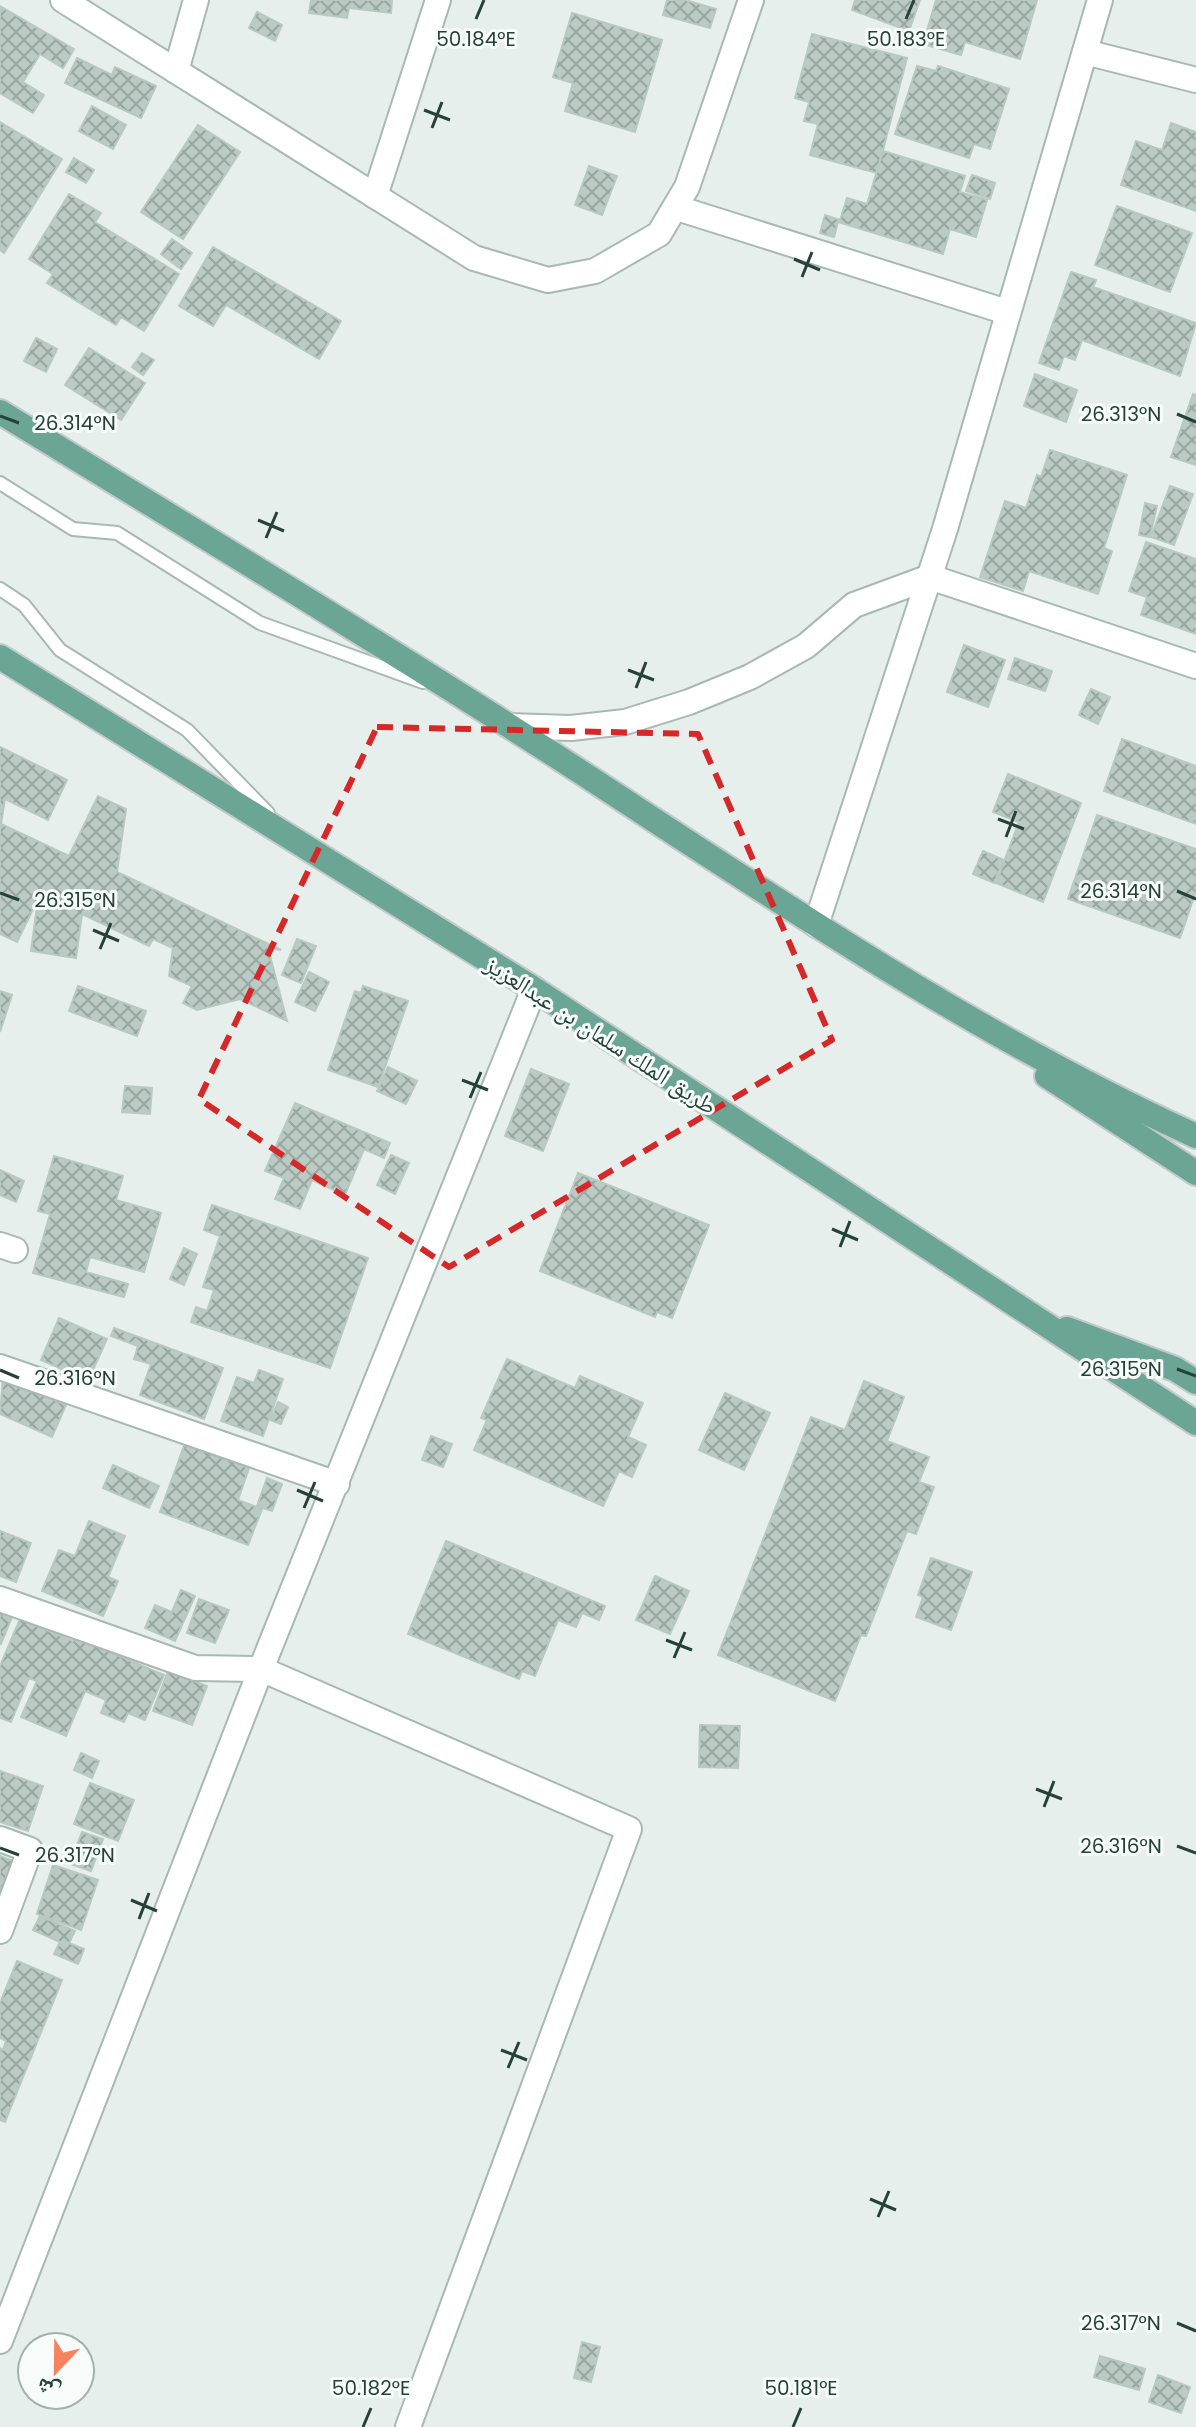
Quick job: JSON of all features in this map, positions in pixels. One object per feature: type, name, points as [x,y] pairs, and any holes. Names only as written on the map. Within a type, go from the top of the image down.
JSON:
[{"type":"main road","points":[[0,412],[463,696],[1196,1173]]},
{"type":"main road","name":"طريق الملك سلمان بن عبدالعزيز","points":[[0,657],[299,846],[534,989],[1196,1423]]},
{"type":"main road","points":[[888,972],[1143,1112],[1196,1136]]},
{"type":"main road","points":[[1024,1313],[1175,1369],[1196,1382]]},
{"type":"street","points":[[63,0],[474,258],[548,280],[595,271],[659,234],[677,208],[751,0]]},
{"type":"street","points":[[176,71],[196,0]]},
{"type":"street","points":[[375,196],[438,0]]},
{"type":"street","points":[[816,925],[930,577],[1100,0]]},
{"type":"street","points":[[1085,52],[1196,80]]},
{"type":"street","points":[[677,208],[1007,312]]},
{"type":"street","points":[[509,726],[571,728],[625,722],[689,702],[750,677],[806,646],[854,605],[930,577],[1196,666]]},
{"type":"street","points":[[0,2341],[261,1669],[534,989]]},
{"type":"street","points":[[0,1367],[337,1484]]},
{"type":"street","points":[[0,1599],[195,1668],[261,1669],[629,1829],[408,2427]]},
{"type":"street","points":[[0,1839],[30,1850],[0,1931]]},
{"type":"lane","points":[[0,483],[73,529],[117,533],[260,623],[463,696]]},
{"type":"lane","points":[[0,589],[24,605],[60,650],[187,730],[299,846]]},
{"type":"highlighted area","points":[[377,727],[698,734],[832,1040],[449,1267],[199,1099]]},
{"type":"building","points":[[311,0],[392,0],[391,13],[349,8],[347,18],[309,13]]},
{"type":"building","points":[[667,0],[685,0],[716,9],[710,28],[663,15]]},
{"type":"building","points":[[855,0],[920,0],[909,31],[852,10]]},
{"type":"building","points":[[936,0],[1037,0],[1020,59],[965,42],[961,55],[923,44]]},
{"type":"building","points":[[0,6],[74,49],[63,68],[40,54],[23,82],[44,95],[33,113],[0,93]]},
{"type":"building","points":[[257,12],[282,25],[275,41],[249,28]]},
{"type":"building","points":[[572,13],[662,40],[635,132],[565,111],[573,83],[553,77]]},
{"type":"building","points":[[812,34],[907,58],[877,173],[810,155],[818,124],[804,121],[809,102],[795,98]]},
{"type":"building","points":[[77,58],[112,75],[115,67],[156,86],[141,118],[65,83]]},
{"type":"building","points":[[917,66],[936,71],[938,66],[1009,89],[990,149],[974,144],[969,158],[895,134]]},
{"type":"building","points":[[92,106],[126,125],[113,149],[79,131]]},
{"type":"building","points":[[0,122],[62,159],[4,253],[0,250]]},
{"type":"building","points":[[1171,123],[1196,132],[1196,211],[1121,185],[1136,141],[1162,150]]},
{"type":"building","points":[[198,125],[240,152],[183,239],[141,212]]},
{"type":"building","points":[[883,151],[965,176],[960,192],[987,200],[976,237],[950,229],[943,254],[838,222],[834,237],[820,233],[825,215],[840,220],[847,198],[867,204]]},
{"type":"building","points":[[74,158],[94,170],[86,183],[66,172]]},
{"type":"building","points":[[589,166],[617,176],[602,215],[575,205]]},
{"type":"building","points":[[972,175],[995,183],[990,199],[966,191]]},
{"type":"building","points":[[69,194],[101,213],[95,222],[179,274],[144,331],[121,317],[116,325],[47,283],[53,274],[29,259]]},
{"type":"building","points":[[1117,206],[1192,233],[1170,292],[1095,265]]},
{"type":"building","points":[[172,239],[192,253],[181,269],[161,254]]},
{"type":"building","points":[[213,247],[341,321],[319,359],[226,305],[213,326],[179,306]]},
{"type":"building","points":[[1071,272],[1096,280],[1093,287],[1196,323],[1180,376],[1082,340],[1075,360],[1064,356],[1059,370],[1039,363]]},
{"type":"building","points":[[36,338],[57,349],[46,372],[24,361]]},
{"type":"building","points":[[89,348],[145,383],[121,420],[65,385]]},
{"type":"building","points":[[142,353],[154,360],[143,375],[132,367]]},
{"type":"building","points":[[1035,374],[1077,390],[1066,422],[1024,406]]},
{"type":"building","points":[[1193,394],[1196,395],[1196,465],[1171,457]]},
{"type":"building","points":[[1050,450],[1127,475],[1104,548],[1112,551],[1098,594],[1029,571],[1023,591],[980,577],[1005,501],[1026,508],[1037,475],[1041,477]]},
{"type":"building","points":[[1170,486],[1193,494],[1174,545],[1151,537]]},
{"type":"building","points":[[1145,503],[1157,506],[1150,537],[1139,535]]},
{"type":"building","points":[[1146,542],[1196,559],[1196,634],[1141,615],[1147,597],[1129,591]]},
{"type":"building","points":[[964,645],[1005,660],[988,707],[947,692]]},
{"type":"building","points":[[1015,658],[1052,671],[1045,691],[1008,679]]},
{"type":"building","points":[[1091,689],[1110,697],[1098,724],[1079,715]]},
{"type":"building","points":[[1122,739],[1196,766],[1196,824],[1104,791]]},
{"type":"building","points":[[0,747],[67,780],[48,820],[5,799],[1,824],[69,856],[98,796],[126,809],[117,872],[281,950],[268,948],[287,1021],[240,999],[197,1010],[183,1003],[192,986],[169,976],[173,948],[153,939],[149,946],[82,914],[76,958],[31,951],[38,899],[17,942],[0,934]]},
{"type":"building","points":[[1008,774],[1081,803],[1043,902],[996,883],[1019,822],[993,812]]},
{"type":"building","points":[[1097,815],[1196,849],[1196,891],[1180,938],[1068,899]]},
{"type":"building","points":[[983,851],[1004,860],[994,883],[973,874]]},
{"type":"building","points":[[297,939],[316,946],[301,983],[282,975]]},
{"type":"building","points":[[309,972],[329,982],[315,1011],[295,1002]]},
{"type":"building","points":[[78,986],[146,1011],[137,1036],[69,1011]]},
{"type":"building","points":[[363,986],[408,1001],[378,1087],[328,1070],[355,991],[361,993]]},
{"type":"building","points":[[0,991],[12,995],[0,1032]]},
{"type":"building","points":[[388,1067],[417,1081],[406,1104],[377,1091]]},
{"type":"building","points":[[531,1069],[569,1084],[543,1151],[505,1136]]},
{"type":"building","points":[[125,1086],[152,1088],[150,1114],[122,1112]]},
{"type":"building","points":[[295,1103],[390,1143],[384,1158],[364,1149],[345,1195],[312,1180],[300,1209],[275,1199],[284,1178],[265,1171]]},
{"type":"building","points":[[391,1155],[409,1163],[395,1194],[377,1185]]},
{"type":"building","points":[[54,1156],[123,1176],[116,1200],[161,1213],[144,1272],[90,1257],[86,1272],[128,1284],[124,1297],[33,1273],[50,1214],[38,1211]]},
{"type":"building","points":[[0,1170],[24,1181],[16,1202],[0,1195]]},
{"type":"building","points":[[578,1173],[709,1225],[672,1318],[657,1312],[655,1317],[540,1271]]},
{"type":"building","points":[[212,1205],[368,1258],[330,1368],[191,1322],[196,1307],[207,1311],[214,1290],[203,1287],[220,1236],[204,1230]]},
{"type":"building","points":[[184,1248],[197,1254],[184,1285],[170,1279]]},
{"type":"building","points":[[59,1318],[107,1339],[88,1381],[41,1360]]},
{"type":"building","points":[[114,1328],[223,1368],[204,1419],[140,1395],[151,1364],[134,1359],[138,1346],[111,1336]]},
{"type":"building","points":[[507,1359],[575,1388],[580,1376],[643,1403],[628,1437],[646,1445],[632,1477],[619,1471],[603,1506],[474,1450],[487,1420],[481,1418]]},
{"type":"building","points":[[259,1370],[283,1379],[263,1436],[221,1421],[237,1377],[254,1383]]},
{"type":"building","points":[[3,1378],[66,1405],[52,1437],[0,1414]]},
{"type":"building","points":[[864,1381],[904,1397],[887,1441],[929,1457],[919,1482],[934,1487],[916,1534],[907,1531],[866,1636],[861,1635],[835,1701],[718,1655],[811,1417],[845,1430]]},
{"type":"building","points":[[725,1393],[770,1413],[744,1470],[699,1450]]},
{"type":"building","points":[[278,1402],[288,1407],[281,1424],[270,1420]]},
{"type":"building","points":[[188,1435],[205,1441],[202,1450],[249,1468],[238,1500],[262,1509],[248,1545],[160,1512]]},
{"type":"building","points":[[431,1436],[452,1444],[443,1467],[422,1460]]},
{"type":"building","points":[[113,1465],[159,1486],[149,1508],[103,1488]]},
{"type":"building","points":[[267,1478],[282,1484],[272,1511],[257,1506]]},
{"type":"building","points":[[89,1521],[125,1536],[108,1577],[118,1581],[103,1616],[42,1591],[59,1550],[75,1556]]},
{"type":"building","points":[[0,1531],[31,1543],[16,1582],[0,1576]]},
{"type":"building","points":[[446,1541],[605,1606],[599,1620],[582,1613],[576,1627],[558,1620],[535,1676],[522,1671],[519,1679],[408,1634]]},
{"type":"building","points":[[931,1558],[972,1572],[951,1630],[916,1617],[923,1597],[918,1595]]},
{"type":"building","points":[[655,1576],[689,1591],[670,1634],[636,1620]]},
{"type":"building","points":[[181,1590],[195,1596],[175,1641],[145,1628],[155,1605],[172,1612]]},
{"type":"building","points":[[199,1599],[229,1610],[215,1643],[187,1633]]},
{"type":"building","points":[[0,1612],[12,1617],[1,1644],[0,1643]]},
{"type":"building","points":[[20,1619],[73,1641],[75,1637],[164,1675],[145,1720],[128,1713],[124,1722],[101,1713],[106,1700],[85,1691],[66,1736],[21,1717],[37,1681],[29,1678],[11,1722],[0,1718],[0,1666]]},
{"type":"building","points":[[168,1671],[207,1686],[192,1725],[153,1711]]},
{"type":"building","points":[[700,1725],[740,1726],[738,1768],[699,1767]]},
{"type":"building","points":[[81,1753],[99,1761],[92,1778],[74,1770]]},
{"type":"building","points":[[0,1771],[43,1786],[28,1831],[0,1822]]},
{"type":"building","points":[[90,1783],[134,1800],[118,1841],[74,1824]]},
{"type":"building","points":[[82,1832],[103,1839],[91,1871],[70,1864]]},
{"type":"building","points":[[0,1856],[16,1862],[0,1912]]},
{"type":"building","points":[[53,1865],[98,1880],[81,1930],[37,1914]]},
{"type":"building","points":[[40,1916],[75,1931],[69,1943],[84,1949],[78,1964],[54,1954],[60,1942],[33,1930]]},
{"type":"building","points":[[17,1961],[62,1980],[5,2122],[0,2120],[0,2048],[3,2050],[6,2041],[0,2038],[0,2003]]},
{"type":"building","points":[[582,2342],[600,2347],[591,2382],[574,2378]]},
{"type":"building","points":[[1100,2356],[1145,2369],[1139,2390],[1094,2377]]},
{"type":"building","points":[[1158,2375],[1190,2387],[1181,2413],[1149,2402]]}]
